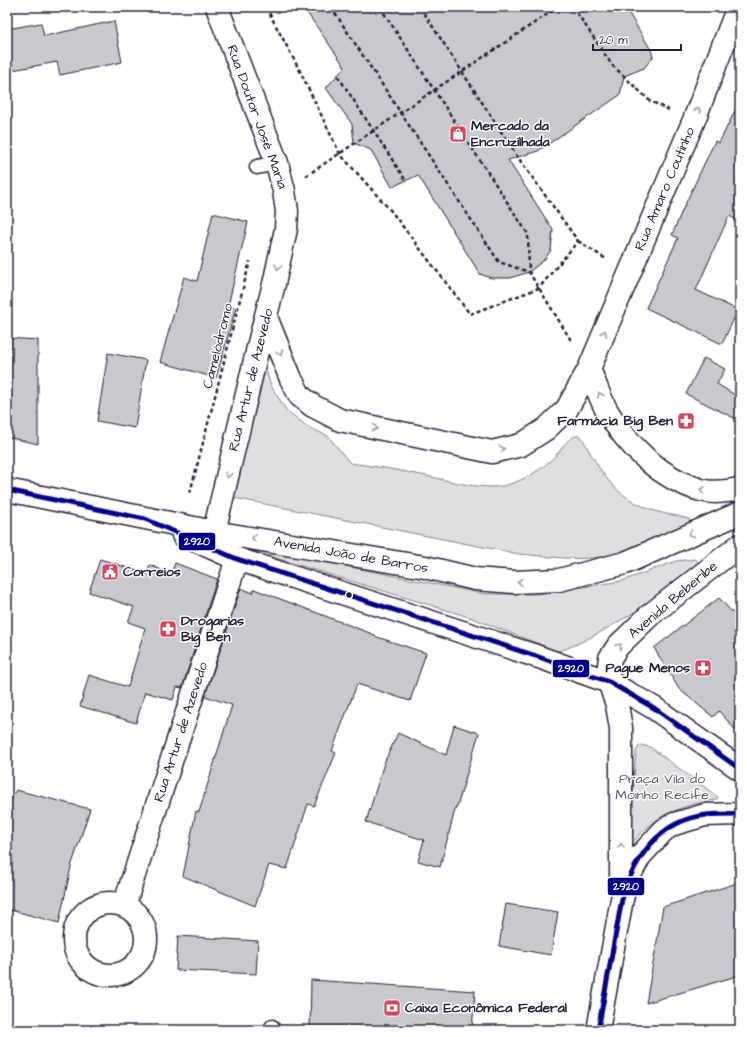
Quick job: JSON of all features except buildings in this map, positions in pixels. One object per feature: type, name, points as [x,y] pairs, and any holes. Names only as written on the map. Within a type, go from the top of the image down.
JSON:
[{"type":"street","name":"Rua Doutor José Maria","points":[[218,7],[267,165],[284,191],[287,210],[286,228]]},
{"type":"street","name":"Rua Amaro Coutinho","points":[[266,317],[291,380],[300,396],[313,406],[340,420],[492,452],[521,445],[546,430],[568,409],[589,369],[694,120],[738,7]]},
{"type":"street","name":"Rua Artur de Azevedo","points":[[214,532],[286,228]]},
{"type":"street","points":[[589,369],[607,410],[622,434],[647,460],[674,480],[702,491],[725,492],[740,489]]},
{"type":"street","name":"Avenida João de Barros","points":[[7,490],[214,532],[418,566],[475,579],[514,582],[559,580],[625,563],[740,513]]},
{"type":"street","name":"Avenida João de Barros","points":[[145,519],[237,559],[536,656],[609,682],[654,708],[740,770]]},
{"type":"street","name":"Avenida Beberibe","points":[[609,682],[608,671],[610,658],[618,646],[650,615],[740,545]]},
{"type":"street","name":"Rua Artur de Azevedo","points":[[124,906],[237,559]]},
{"type":"street","points":[[609,682],[617,705],[621,728],[622,899]]},
{"type":"street","points":[[598,1030],[622,899],[628,878],[640,856],[664,830],[674,824],[705,815],[740,814]]},
{"type":"path","points":[[266,7],[300,71],[340,154],[391,211],[470,314],[539,288],[578,241]]},
{"type":"path","points":[[331,7],[499,262],[529,272]]},
{"type":"path","points":[[380,7],[528,234],[529,272],[589,369]]},
{"type":"path","points":[[420,7],[519,160],[578,241],[629,274]]},
{"type":"path","points":[[284,191],[558,7]]},
{"type":"path","points":[[573,7],[612,65],[650,101],[694,120]]},
{"type":"path","points":[[338,76],[406,181]]},
{"type":"path","name":"Camelódromo","points":[[190,493],[251,258]]},
{"type":"green space","points":[[263,361],[271,386],[286,410],[308,427],[328,436],[350,463],[375,466],[474,486],[497,487],[514,483],[533,473],[551,460],[570,439],[581,436],[595,462],[618,491],[640,505],[655,511],[689,519],[690,525],[647,544],[613,555],[591,558],[560,558],[519,554],[229,497]]},
{"type":"green space","points":[[220,541],[485,594],[538,594],[622,581],[676,561],[696,559],[698,562],[691,571],[676,584],[633,613],[587,639],[557,651],[469,617]]},
{"type":"green space","name":"Praça Vila do Moinho Recife","points":[[640,745],[650,747],[718,797],[716,800],[691,805],[667,814],[646,828],[629,848],[636,751]]},
{"type":"transit line","name":"2920","points":[[7,490],[145,519],[237,559],[536,656],[609,682],[654,708],[740,769]]},
{"type":"transit line","name":"2920","points":[[598,1030],[622,899],[627,884],[642,856],[662,833],[675,824],[690,818],[706,815],[740,814]]},
{"type":"place","name":"Mercado da Encruzilhada","points":[[458,134]]},
{"type":"place","name":"Farmácia Big Ben","points":[[686,421]]},
{"type":"place","name":"Correios","points":[[110,572]]},
{"type":"place","name":"Drogarias Big Ben","points":[[168,629]]},
{"type":"place","name":"Pague Menos","points":[[703,668]]},
{"type":"place","name":"Caixa Econômica Federal","points":[[392,1008]]}]
